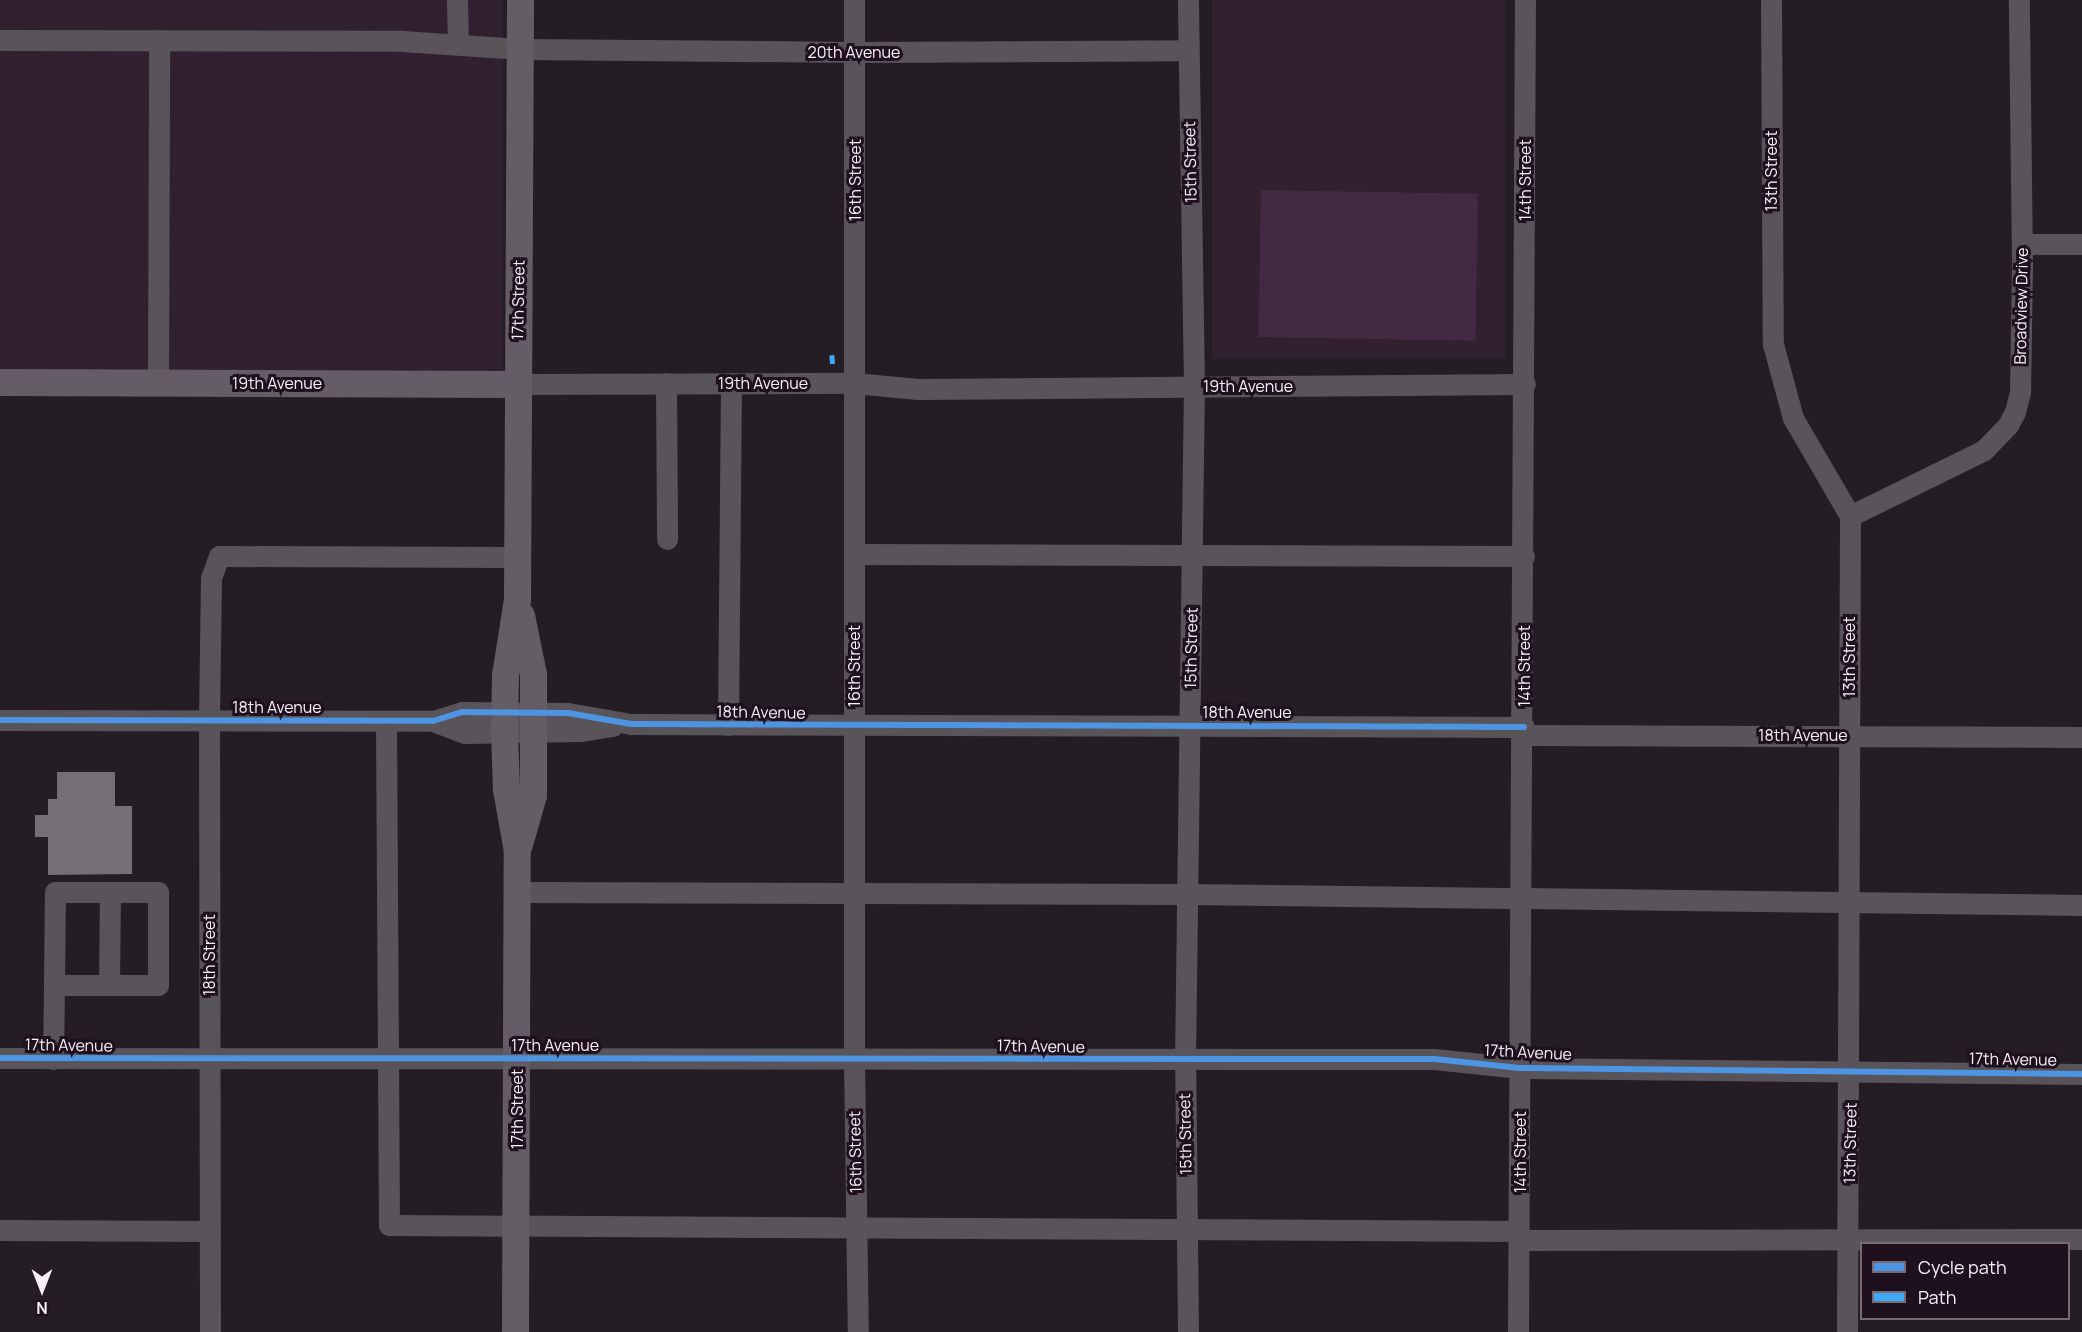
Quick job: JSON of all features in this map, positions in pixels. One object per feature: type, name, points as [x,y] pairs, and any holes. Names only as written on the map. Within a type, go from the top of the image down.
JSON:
[{"type":"main road","name":"17th Street","points":[[518,851],[533,795],[533,674],[518,599],[517,557],[520,0]]},
{"type":"main road","name":"19th Avenue","points":[[0,382],[517,384]]},
{"type":"main road","name":"17th Street","points":[[515,1332],[518,851],[506,789],[504,722],[505,675],[518,599]]},
{"type":"street","points":[[457,0],[458,44]]},
{"type":"street","name":"16th Street","points":[[854,0],[854,1058],[858,1332]]},
{"type":"street","name":"15th Street","points":[[1188,0],[1194,386],[1186,894],[1188,1332]]},
{"type":"street","name":"14th Street","points":[[1518,1332],[1524,731],[1525,0]]},
{"type":"street","name":"13th Street","points":[[1771,0],[1773,344],[1793,418],[1850,516],[1848,735],[1851,1071],[1847,1332]]},
{"type":"street","name":"Broadview Drive","points":[[1850,516],[1984,450],[2008,425],[2020,392],[2022,244],[2019,0]]},
{"type":"street","name":"20th Avenue","points":[[0,40],[458,44],[520,49],[855,52],[1188,50]]},
{"type":"street","points":[[158,383],[159,40]]},
{"type":"street","points":[[2022,244],[2082,244]]},
{"type":"street","points":[[666,383],[667,539]]},
{"type":"street","points":[[728,725],[731,383]]},
{"type":"street","name":"19th Avenue","points":[[517,384],[854,383],[918,389],[1525,384]]},
{"type":"street","points":[[854,554],[1524,556]]},
{"type":"street","name":"18th Street","points":[[210,1332],[208,720],[211,578],[219,556],[517,557]]},
{"type":"street","name":"18th Avenue","points":[[0,720],[433,721],[462,712],[504,722],[533,723],[854,727],[1190,725],[2082,737]]},
{"type":"street","points":[[386,721],[389,1225],[1187,1228],[1519,1235],[2082,1239]]},
{"type":"street","points":[[53,1059],[55,892],[158,892],[158,986],[54,986]]},
{"type":"street","points":[[109,986],[110,892]]},
{"type":"street","points":[[518,892],[1186,894],[1522,900],[2082,905]]},
{"type":"street","name":"17th Avenue","points":[[0,1058],[209,1061],[854,1058],[1185,1061],[1434,1059],[1520,1068],[2082,1074]]},
{"type":"street","points":[[0,1230],[210,1231]]},
{"type":"shaded area","points":[[0,0],[503,0],[503,371],[0,371]]},
{"type":"shaded area","points":[[1212,0],[1505,0],[1505,359],[1212,359]]},
{"type":"shaded area","points":[[1261,190],[1478,194],[1475,341],[1258,337]]},
{"type":"building","points":[[57,772],[115,772],[115,806],[132,806],[132,874],[48,875],[48,837],[35,837],[35,815],[48,815],[48,799],[57,799]]},
{"type":"marked path","points":[[832,355],[833,367]]},
{"type":"cycle path","points":[[0,720],[433,721],[462,712],[568,713],[631,724],[1524,727]]},
{"type":"cycle path","points":[[0,1058],[1434,1059],[1520,1068],[2082,1074]]}]
